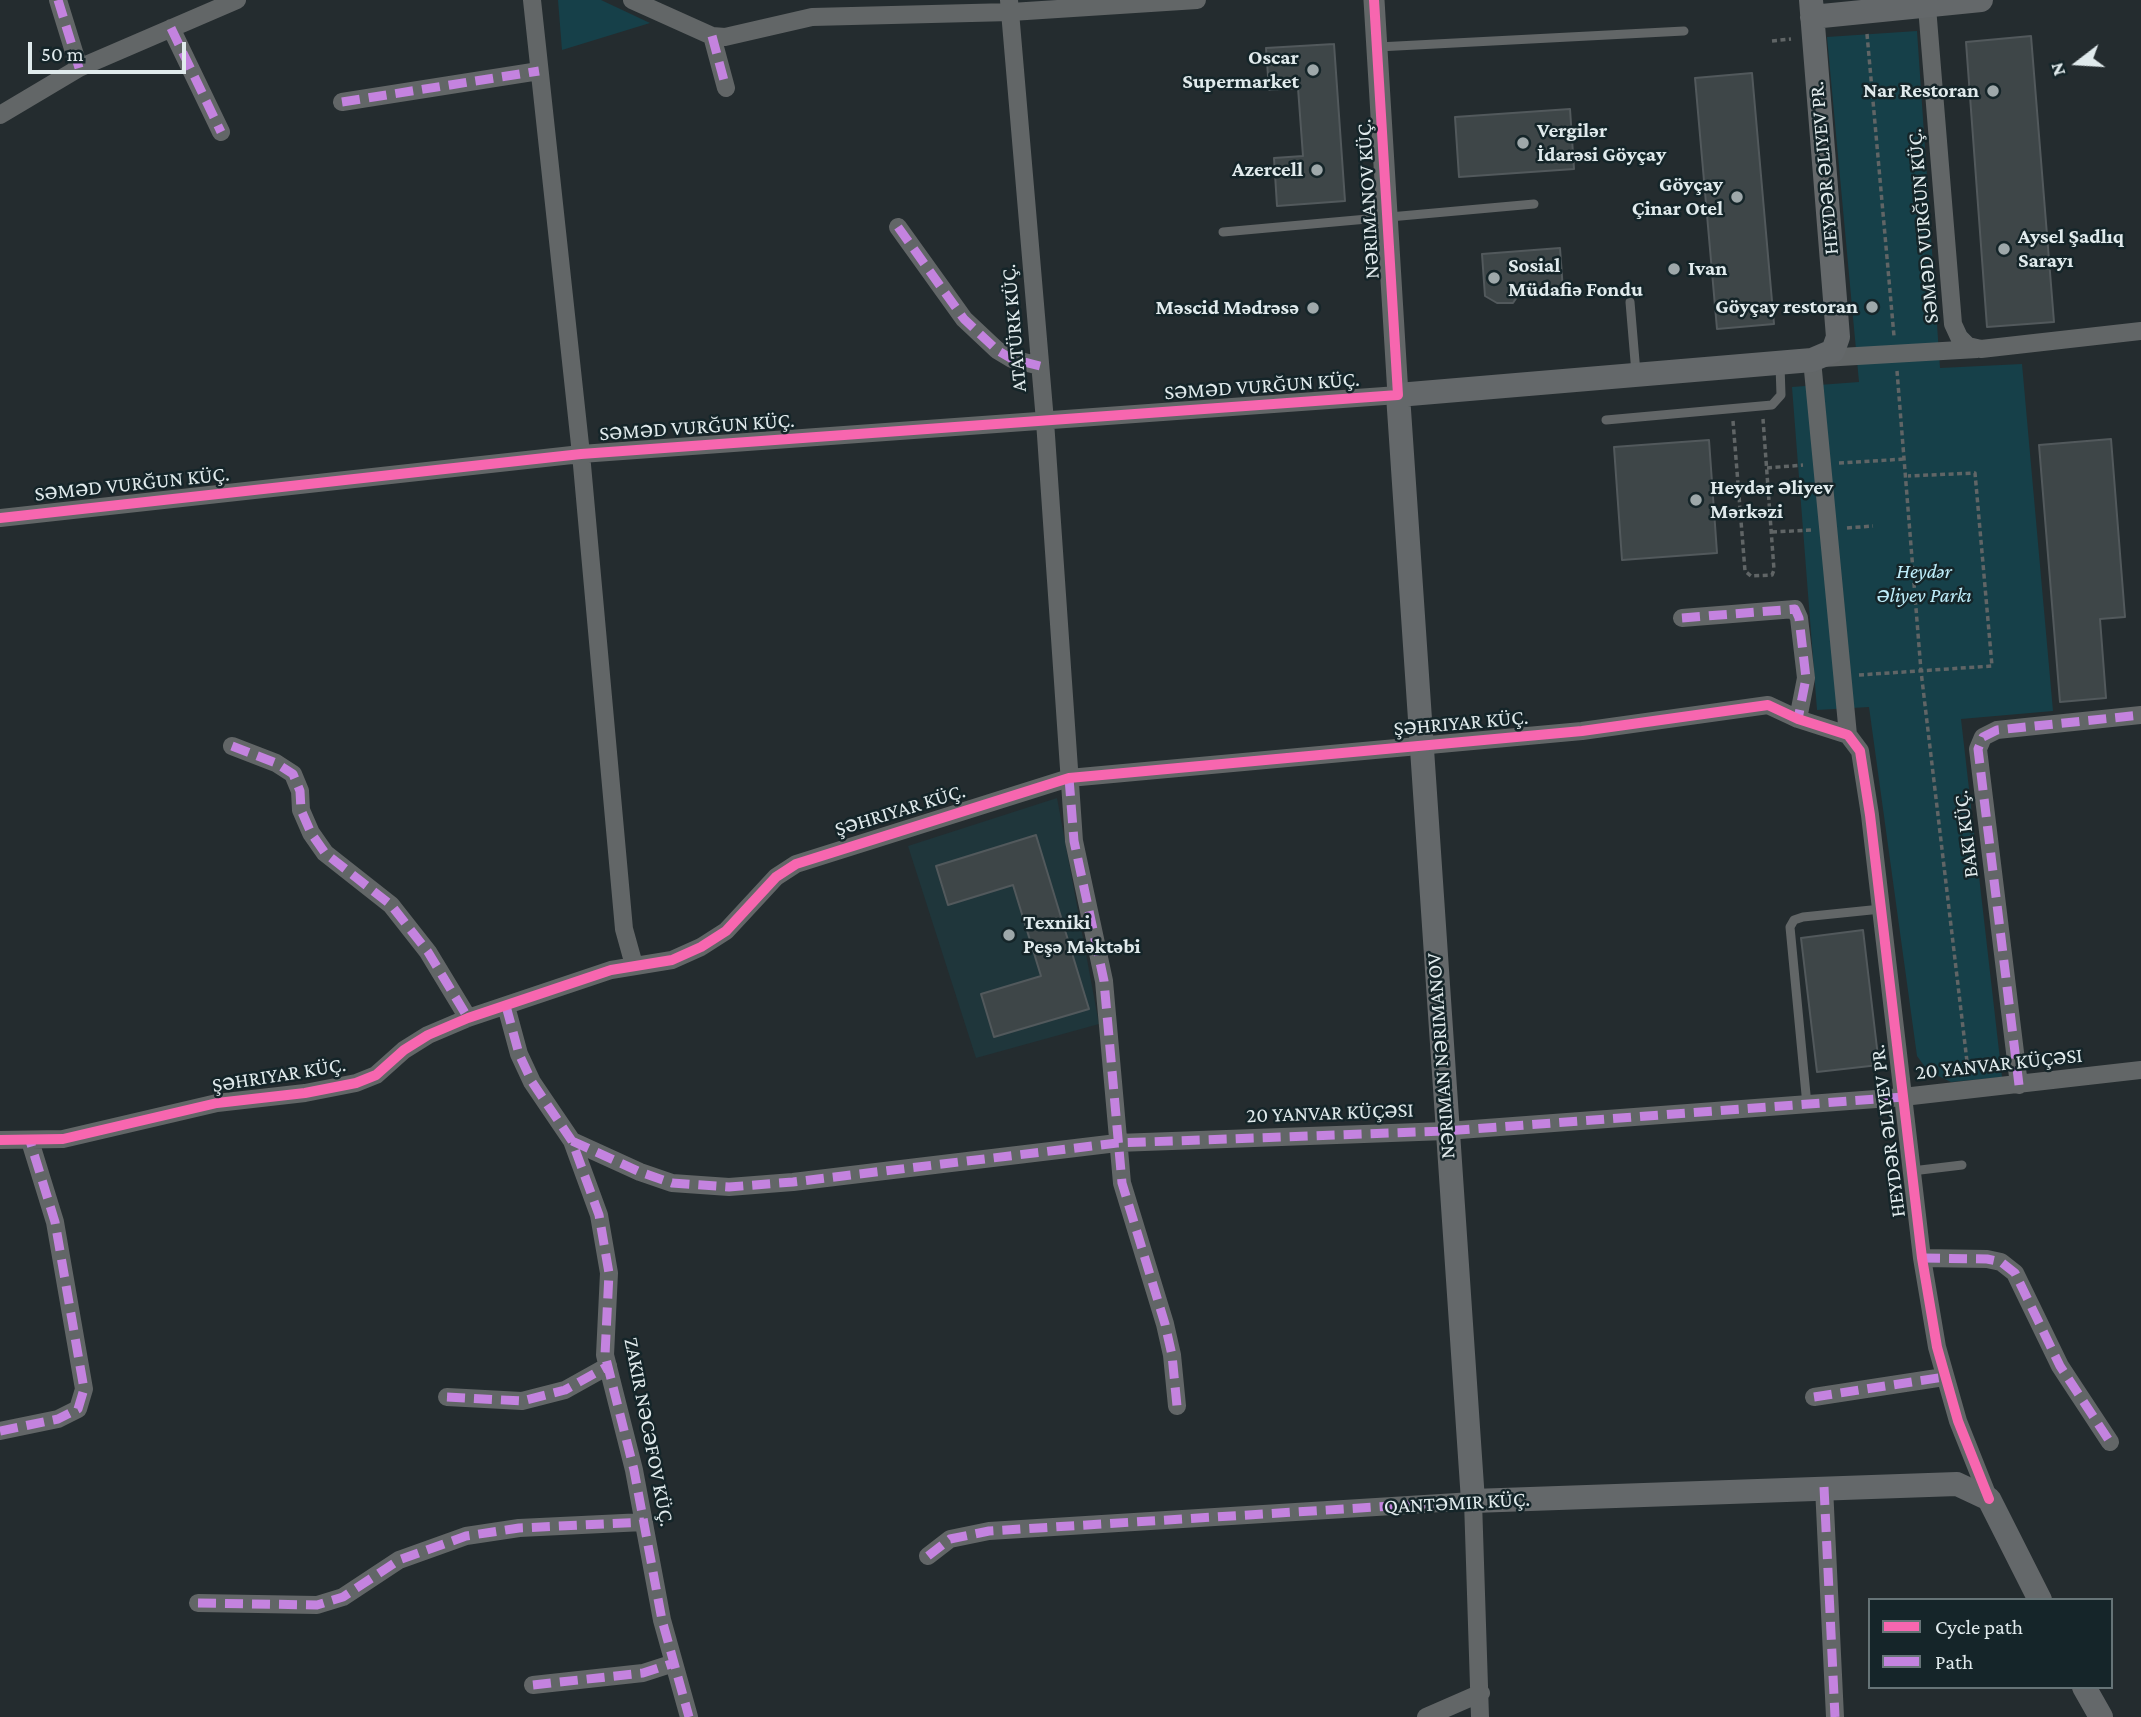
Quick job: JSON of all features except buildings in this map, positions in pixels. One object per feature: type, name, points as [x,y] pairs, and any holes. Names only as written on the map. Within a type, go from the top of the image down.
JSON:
[{"type":"main road","points":[[1811,8],[1927,7],[1981,0]]},
{"type":"main road","name":"HEYDƏR ƏLIYEV PR.","points":[[1811,8],[1838,337],[1833,351],[1817,359]]},
{"type":"main road","points":[[1398,395],[1817,359]]},
{"type":"main road","name":"NƏRIMAN NƏRIMANOV","points":[[1398,395],[1473,1501]]},
{"type":"main road","name":"QANTƏMIR KÜÇ.","points":[[1473,1501],[1957,1484],[1989,1499]]},
{"type":"main road","name":"HEYDƏR ƏLIYEV PR.","points":[[1989,1499],[2039,1598]]},
{"type":"main road","points":[[2085,1689],[2101,1717]]},
{"type":"street","points":[[58,0],[67,37],[79,68]]},
{"type":"street","points":[[0,115],[79,68],[237,0]]},
{"type":"street","points":[[532,0],[581,454],[624,929],[634,964]]},
{"type":"street","points":[[632,0],[712,36],[725,37],[812,17],[1010,6],[1197,0]]},
{"type":"street","name":"NƏRIMANOV KÜÇ.","points":[[1374,0],[1398,395]]},
{"type":"street","name":"ATATÜRK KÜÇ.","points":[[1010,6],[1045,421],[1074,841],[1104,981],[1122,1182],[1169,1345],[1177,1406]]},
{"type":"street","name":"SƏMƏD VURĞUN KÜÇ.","points":[[1927,7],[1953,324],[1959,337],[1969,346],[1980,349]]},
{"type":"street","points":[[171,28],[221,132]]},
{"type":"street","points":[[712,36],[726,88]]},
{"type":"street","points":[[342,102],[538,71]]},
{"type":"street","points":[[898,226],[964,319],[1012,359],[1040,366]]},
{"type":"street","points":[[1847,735],[1817,359],[1980,349],[2141,331]]},
{"type":"street","name":"SƏMƏD VURĞUN KÜÇ.","points":[[0,518],[581,454],[1398,395]]},
{"type":"street","points":[[1682,618],[1795,609],[1799,618],[1806,678],[1798,719]]},
{"type":"street","name":"ŞƏHRIYAR KÜÇ.","points":[[0,1140],[63,1139],[217,1103],[305,1093],[356,1083],[376,1075],[404,1050],[428,1035],[468,1018],[634,964],[672,960],[701,947],[726,931],[776,877],[796,863],[1069,778],[1582,731],[1746,706],[1768,705],[1798,719],[1824,725],[1847,735]]},
{"type":"street","points":[[2019,1085],[1978,749],[1983,737],[1997,730],[2141,715]]},
{"type":"street","name":"HEYDƏR ƏLIYEV PR.","points":[[1847,735],[1860,751],[1922,1258],[1944,1377],[1989,1499]]},
{"type":"street","points":[[232,746],[275,763],[293,774],[300,791],[301,810],[311,833],[325,853],[391,905],[428,951],[468,1018]]},
{"type":"street","name":"ZAKIR NƏCƏFOV KÜÇ.","points":[[506,1006],[519,1054],[532,1082],[572,1141],[599,1215],[609,1273],[605,1335],[608,1366],[674,1663],[689,1717]]},
{"type":"street","name":"20 YANVAR KÜÇƏSI","points":[[572,1141],[640,1172],[672,1183],[729,1186],[793,1182],[1117,1143],[1446,1131],[1903,1097],[2141,1070]]},
{"type":"street","points":[[0,1431],[58,1419],[78,1409],[84,1389],[55,1222],[30,1141]]},
{"type":"street","points":[[1922,1258],[1994,1260],[2015,1273],[2060,1366],[2110,1442]]},
{"type":"street","points":[[447,1397],[522,1401],[565,1390],[608,1366]]},
{"type":"street","points":[[1814,1397],[1944,1377]]},
{"type":"street","points":[[1824,1487],[1835,1717]]},
{"type":"street","name":"QANTƏMIR KÜÇ.","points":[[928,1556],[950,1539],[989,1531],[1473,1501]]},
{"type":"street","name":"NƏRIMAN NƏRIMANOV","points":[[1473,1501],[1480,1717]]},
{"type":"street","points":[[198,1603],[317,1605],[343,1597],[399,1560],[466,1536],[519,1528],[644,1522]]},
{"type":"street","points":[[533,1685],[643,1673],[674,1663]]},
{"type":"street","points":[[1426,1717],[1481,1693]]},
{"type":"lane","points":[[1378,47],[1684,31]]},
{"type":"lane","points":[[1223,232],[1388,215],[1534,204]]},
{"type":"lane","points":[[1630,302],[1636,375]]},
{"type":"lane","points":[[1605,420],[1772,405],[1781,395],[1780,363]]},
{"type":"lane","points":[[1807,1105],[1790,927],[1794,920],[1803,917],[1881,909]]},
{"type":"lane","points":[[1912,1171],[1962,1165]]},
{"type":"path","points":[[1867,34],[1896,349]]},
{"type":"path","points":[[1897,363],[1921,671],[1969,1080]]},
{"type":"path","points":[[1732,410],[1745,571],[1751,576],[1772,575],[1774,570],[1762,407]]},
{"type":"path","points":[[1853,676],[1993,666],[1975,472],[1907,476]]},
{"type":"shaded area","name":"Texniki Peşə Məktəbi","points":[[1057,798],[1099,1024],[976,1058],[908,846]]},
{"type":"green space","points":[[558,0],[601,0],[650,23],[562,50]]},
{"type":"green space","name":"Heydər Əliyev Parkı","points":[[1917,31],[1940,368],[2022,364],[2053,711],[1961,719],[2002,1077],[1951,1082],[1928,1071],[1917,1056],[1869,707],[1817,710],[1792,387],[1859,382],[1827,37]]},
{"type":"marked path","points":[[58,0],[79,68]]},
{"type":"marked path","points":[[171,28],[221,132]]},
{"type":"marked path","points":[[712,36],[726,88]]},
{"type":"marked path","points":[[342,102],[539,71]]},
{"type":"marked path","points":[[898,227],[964,319],[997,350],[1012,359],[1040,366]]},
{"type":"marked path","points":[[1682,618],[1795,609],[1799,618],[1806,678],[1798,719]]},
{"type":"marked path","points":[[2019,1085],[1978,749],[1983,737],[1997,730],[2141,715]]},
{"type":"marked path","points":[[232,746],[276,763],[293,774],[300,791],[301,810],[311,833],[325,853],[391,905],[428,952],[468,1018]]},
{"type":"marked path","points":[[1069,778],[1074,841],[1104,981],[1122,1183],[1165,1324],[1172,1355],[1177,1406]]},
{"type":"marked path","points":[[506,1006],[519,1054],[532,1082],[572,1141],[599,1215],[609,1273],[605,1355],[634,1470],[662,1620],[689,1717]]},
{"type":"marked path","points":[[572,1141],[640,1172],[672,1183],[729,1187],[793,1182],[1117,1143],[1446,1131],[1903,1097]]},
{"type":"marked path","points":[[0,1431],[58,1419],[78,1409],[84,1389],[55,1222],[30,1141]]},
{"type":"marked path","points":[[1922,1258],[1987,1259],[2001,1262],[2015,1273],[2060,1366],[2110,1442]]},
{"type":"marked path","points":[[447,1397],[522,1401],[565,1390],[608,1366]]},
{"type":"marked path","points":[[1814,1397],[1944,1377]]},
{"type":"marked path","points":[[1824,1487],[1835,1717]]},
{"type":"marked path","points":[[928,1556],[950,1539],[989,1531],[1473,1501]]},
{"type":"marked path","points":[[198,1603],[317,1605],[343,1597],[399,1560],[466,1536],[519,1528],[644,1522]]},
{"type":"marked path","points":[[533,1685],[643,1673],[674,1663]]},
{"type":"cycle path","points":[[0,518],[581,454],[1398,395],[1374,0]]},
{"type":"cycle path","points":[[0,1140],[63,1139],[217,1103],[305,1093],[356,1083],[376,1075],[404,1050],[428,1035],[468,1018],[611,970],[672,960],[701,947],[726,931],[776,877],[796,864],[1069,778],[1582,731],[1768,705],[1798,719],[1848,735],[1860,751],[1870,815],[1922,1258],[1937,1347],[1958,1421],[1989,1499]]},
{"type":"place","name":"Oscar Supermarket","points":[[1313,70]]},
{"type":"place","name":"Nar Restoran","points":[[1993,91]]},
{"type":"place","name":"Vergilər İdarəsi Göyçay","points":[[1523,143]]},
{"type":"place","name":"Azercell","points":[[1317,170]]},
{"type":"place","name":"Göyçay Çinar Otel","points":[[1737,197]]},
{"type":"place","name":"Aysel Şadlıq Sarayı","points":[[2004,249]]},
{"type":"place","name":"Ivan","points":[[1674,269]]},
{"type":"place","name":"Sosial Müdafiə Fondu","points":[[1494,278]]},
{"type":"place","name":"Göyçay restoran","points":[[1872,307]]},
{"type":"place","name":"Məscid Mədrəsə","points":[[1313,308]]},
{"type":"place","name":"Heydər Əliyev Mərkəzi","points":[[1696,500]]},
{"type":"place","name":"Texniki Peşə Məktəbi","points":[[1009,935]]}]
